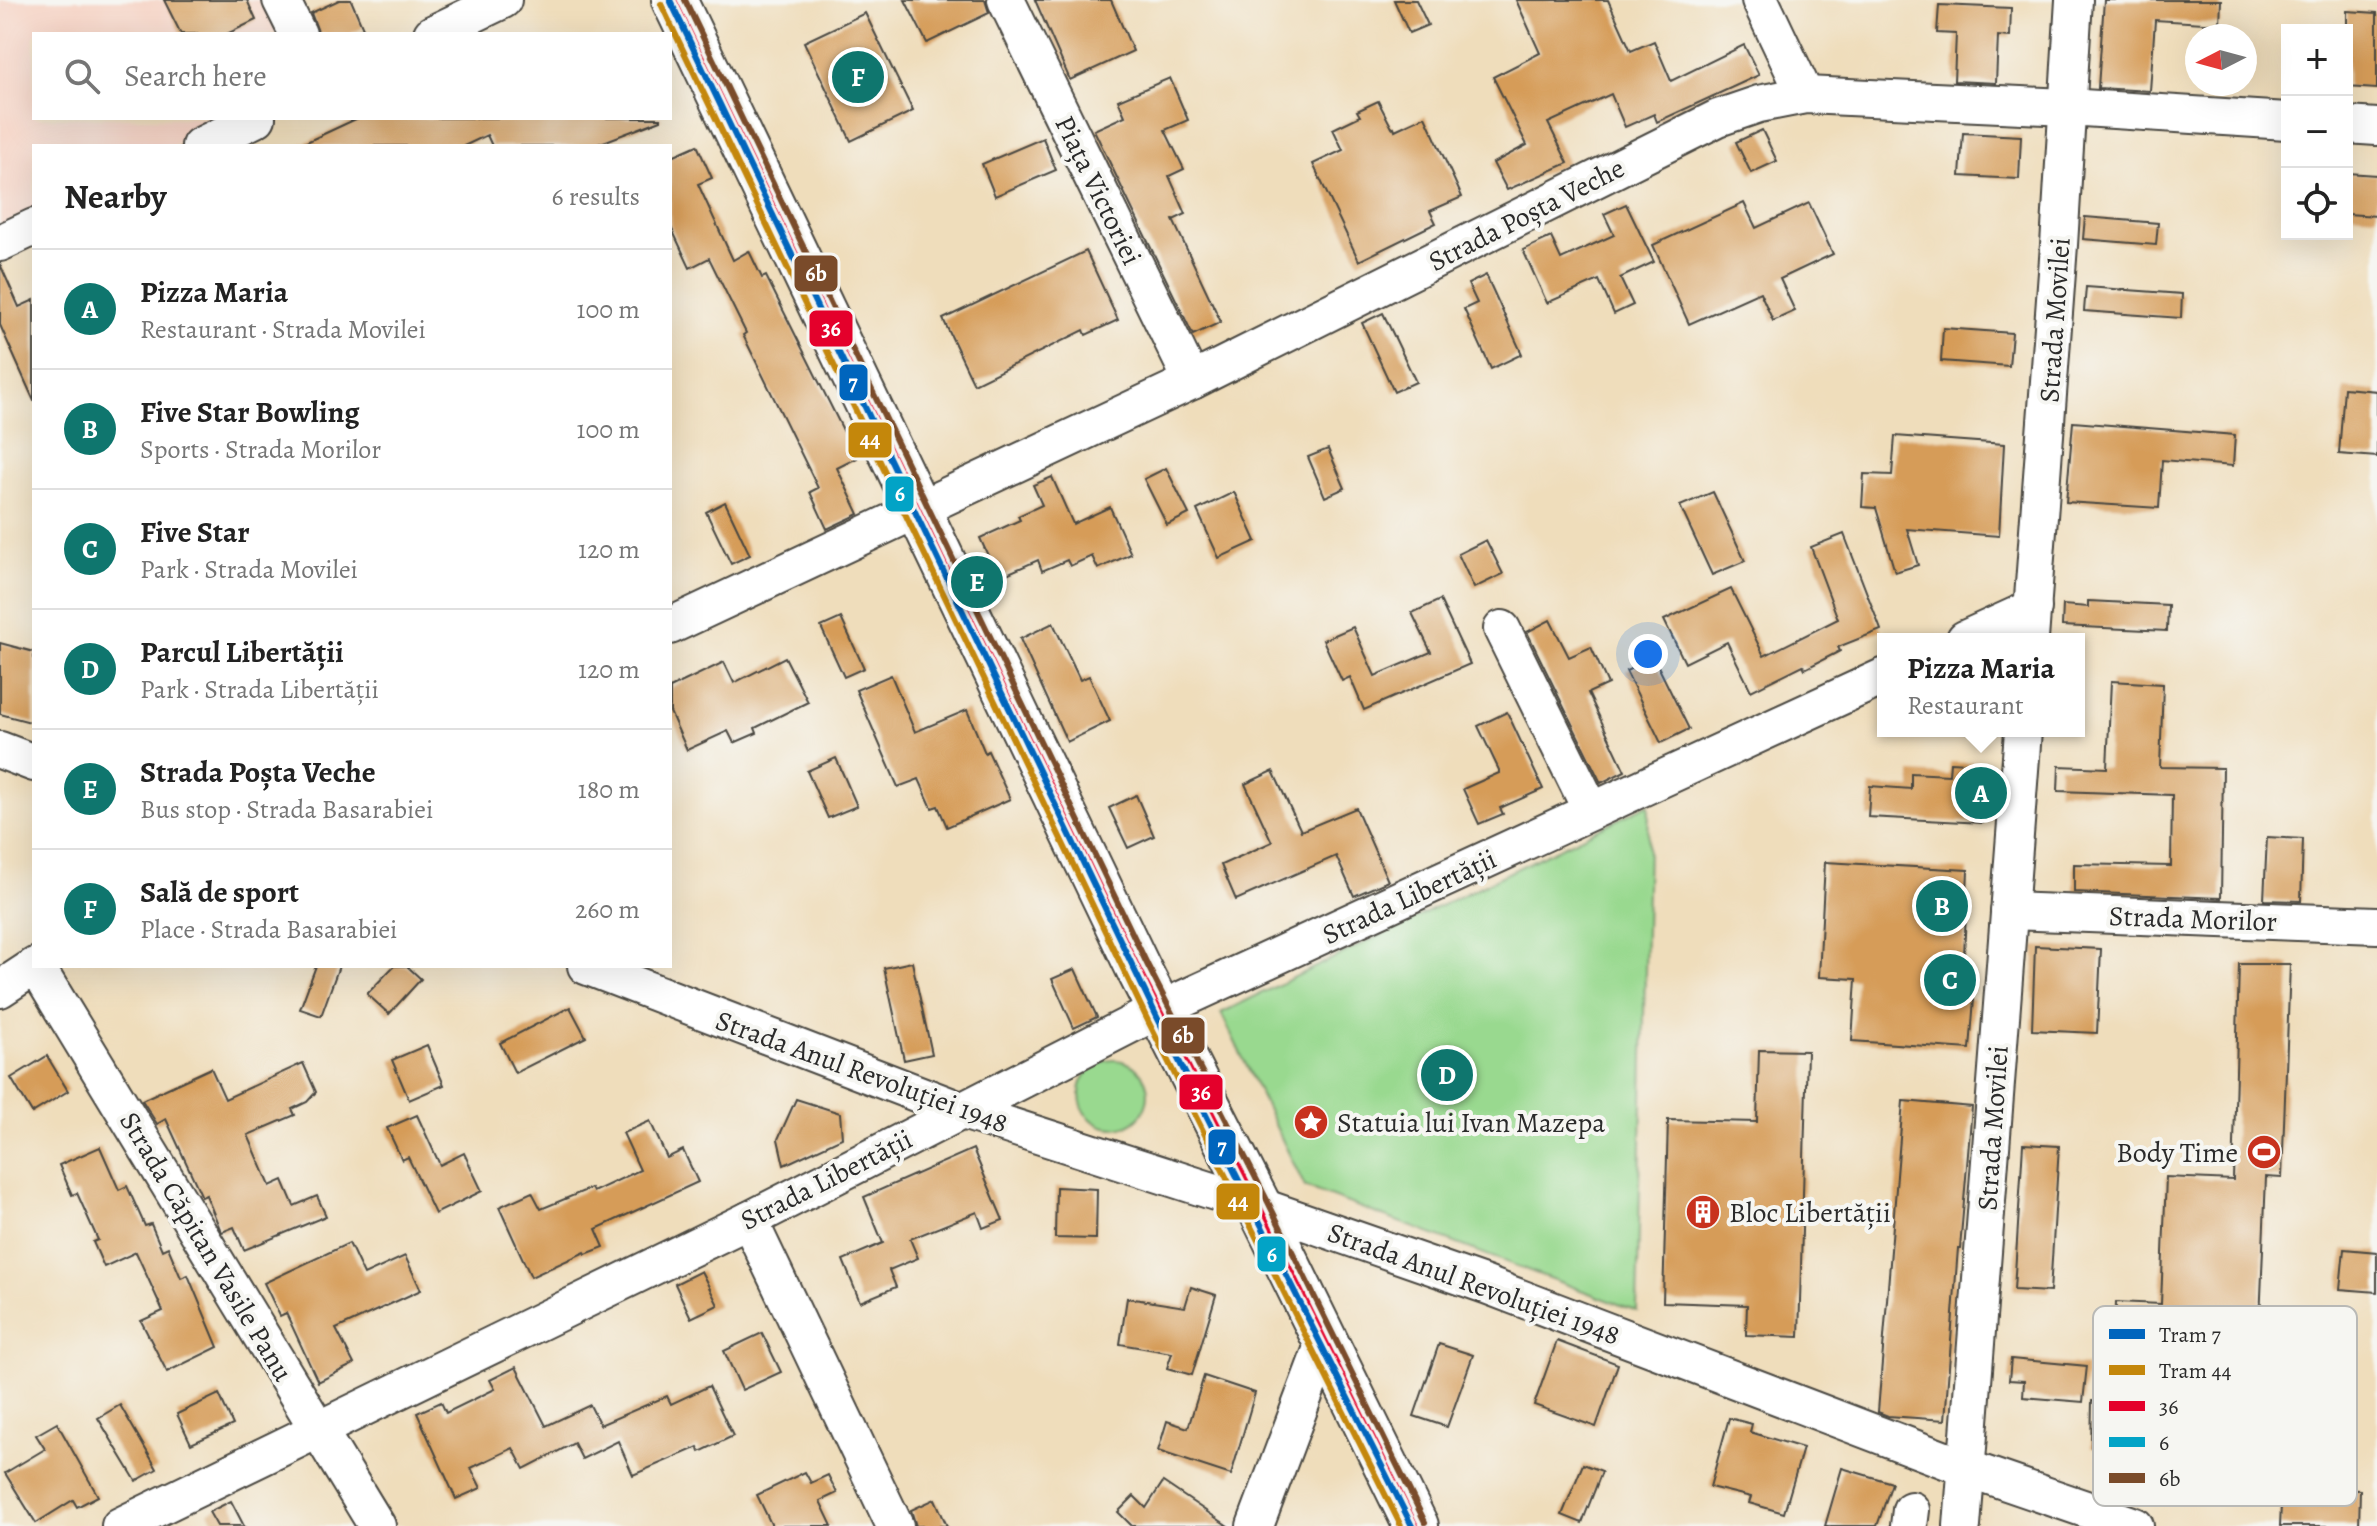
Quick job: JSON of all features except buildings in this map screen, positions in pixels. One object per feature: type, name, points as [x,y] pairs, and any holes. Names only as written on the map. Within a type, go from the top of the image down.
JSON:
[{"type":"main road","points":[[674,0],[1159,1010],[1416,1526]]},
{"type":"street","points":[[281,0],[297,32]]},
{"type":"street","points":[[436,32],[503,0]]},
{"type":"street","name":"Piața Victoriei","points":[[1006,0],[1192,381]]},
{"type":"street","points":[[1760,0],[1805,95]]},
{"type":"street","name":"Strada Movilei","points":[[2031,624],[2074,0]]},
{"type":"street","name":"Strada Poșta Veche","points":[[672,625],[1192,381],[1718,118],[1759,104],[1805,95],[2281,121]]},
{"type":"street","points":[[204,144],[253,120]]},
{"type":"street","points":[[2353,125],[2377,127]]},
{"type":"street","points":[[0,243],[32,228]]},
{"type":"street","points":[[1991,633],[2031,624]]},
{"type":"street","points":[[1502,629],[1591,810]]},
{"type":"street","name":"Strada Libertății","points":[[120,1526],[749,1220],[1159,1010],[1877,680]]},
{"type":"street","name":"Strada Movilei","points":[[1962,1526],[2023,737]]},
{"type":"street","points":[[0,750],[32,762]]},
{"type":"street","name":"Strada Morilor","points":[[2009,911],[2377,925]]},
{"type":"street","points":[[0,989],[32,968]]},
{"type":"street","name":"Strada Căpitan Vasile Panu","points":[[36,968],[377,1526]]},
{"type":"street","name":"Strada Anul Revoluției 1948","points":[[591,968],[960,1110],[1259,1206],[1486,1285],[1966,1468],[2135,1526]]},
{"type":"street","points":[[749,1220],[895,1526]]},
{"type":"street","points":[[1255,1526],[1325,1340]]},
{"type":"shaded area","points":[[0,0],[271,0],[287,32],[32,32],[32,120],[225,120],[177,144],[32,144],[32,217],[0,233]]},
{"type":"green space","points":[[1649,804],[1637,1311],[1305,1187],[1221,1013]]},
{"type":"green space","points":[[1114,1060],[1138,1070],[1148,1094],[1138,1118],[1114,1128],[1090,1118],[1080,1094],[1090,1070]]},
{"type":"tram line","name":"7","points":[[670,0],[1158,1019],[1412,1526]]},
{"type":"tram line","name":"44","points":[[661,4],[1149,1023],[1401,1526]]},
{"type":"transit line","name":"36","points":[[674,0],[1139,970],[1416,1526]]},
{"type":"transit line","name":"6b","points":[[685,0],[1148,966],[1425,1522]]},
{"type":"transit line","name":"6","points":[[665,4],[1130,974],[1405,1526]]},
{"type":"place","name":"Sală de sport","points":[[858,77]]},
{"type":"place","name":"Strada Poșta Veche","points":[[977,582]]},
{"type":"place","name":"Pizza Maria","points":[[1981,793]]},
{"type":"place","name":"Five Star Bowling","points":[[1942,906]]},
{"type":"place","name":"Five Star","points":[[1950,980]]},
{"type":"place","name":"Parcul Libertății","points":[[1447,1075]]},
{"type":"place","name":"Statuia lui Ivan Mazepa","points":[[1311,1122]]},
{"type":"place","name":"Body Time","points":[[2264,1152]]},
{"type":"place","name":"Bloc Libertății","points":[[1703,1212]]}]
